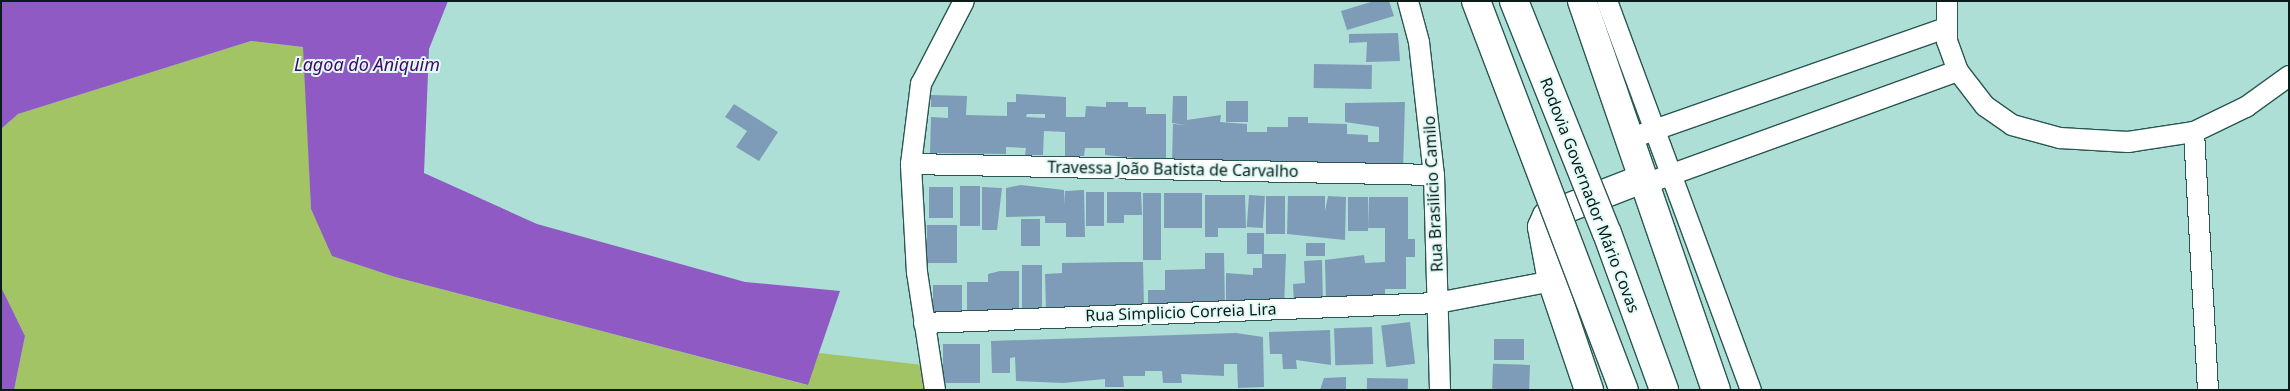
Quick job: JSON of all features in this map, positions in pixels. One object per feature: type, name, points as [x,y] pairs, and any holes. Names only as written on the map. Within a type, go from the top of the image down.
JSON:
[{"type":"main road","points":[[1476,1],[1624,390]]},
{"type":"main road","name":"Rodovia Governador Mário Covas","points":[[1514,1],[1607,233],[1664,390]]},
{"type":"main road","points":[[1582,1],[1716,390]]},
{"type":"main road","points":[[1589,390],[1552,281],[1543,247],[1542,227],[1546,216],[1634,182],[1644,184]]},
{"type":"street","points":[[935,390],[924,323],[911,164],[921,84],[964,1]]},
{"type":"street","name":"Rua Brasilício Camilo","points":[[1408,1],[1420,51],[1434,175],[1440,390]]},
{"type":"street","points":[[1607,1],[1751,390]]},
{"type":"street","points":[[1947,1],[1946,28],[1958,71],[1985,106],[2012,125],[2060,138],[2128,142],[2194,132],[2246,107],[2289,76]]},
{"type":"street","points":[[1629,138],[1946,28]]},
{"type":"street","points":[[1644,184],[1958,71]]},
{"type":"street","points":[[2194,132],[2208,390]]},
{"type":"street","name":"Travessa João Batista de Carvalho","points":[[911,164],[1434,175]]},
{"type":"street","name":"Rua Simplicio Correia Lira","points":[[924,323],[1437,302],[1552,281]]},
{"type":"green space","points":[[251,41],[304,47],[311,209],[333,256],[395,277],[807,385],[819,353],[923,365],[928,390],[14,390],[25,336],[1,287],[1,129],[18,114]]},
{"type":"water","name":"Lagoa do Aniquim","points":[[1,1],[448,1],[429,49],[424,173],[537,224],[745,282],[840,291],[808,385],[395,277],[332,256],[311,209],[303,47],[251,41],[18,114],[1,129]]},
{"type":"water","points":[[1,287],[25,336],[14,390],[1,390]]},
{"type":"building","points":[[1374,1],[1389,1],[1394,16],[1347,30],[1341,11]]},
{"type":"building","points":[[1398,33],[1400,61],[1366,62],[1367,42],[1349,43],[1349,34]]},
{"type":"building","points":[[1314,64],[1372,65],[1372,89],[1314,88]]},
{"type":"building","points":[[1016,94],[1066,97],[1066,117],[1085,117],[1086,106],[1106,107],[1106,102],[1128,102],[1128,107],[1146,107],[1146,114],[1166,114],[1166,161],[1105,155],[1105,148],[1085,148],[1084,156],[1065,156],[1065,132],[1044,131],[1043,155],[1025,155],[1026,148],[1006,147],[1006,154],[930,153],[931,117],[948,118],[948,107],[931,107],[931,95],[967,96],[966,115],[1007,116],[1007,102],[1016,102]],"holes":[[[1027,114],[1045,114],[1045,118],[1026,117]]]},
{"type":"building","points":[[1173,96],[1187,96],[1187,120],[1221,115],[1220,122],[1247,124],[1247,132],[1267,132],[1267,127],[1288,127],[1288,117],[1308,117],[1308,123],[1347,124],[1347,134],[1368,135],[1368,142],[1379,142],[1379,127],[1345,122],[1345,103],[1405,102],[1403,171],[1172,161],[1173,124],[1187,125],[1172,123]]},
{"type":"building","points":[[1226,101],[1248,101],[1248,122],[1226,122]]},
{"type":"building","points":[[734,104],[778,132],[759,161],[736,147],[747,131],[725,117]]},
{"type":"building","points":[[1021,185],[1064,190],[1064,205],[1065,191],[1084,190],[1085,237],[1066,237],[1066,223],[1045,223],[1045,216],[1006,217],[1006,188]]},
{"type":"building","points":[[960,186],[980,186],[980,226],[960,226]]},
{"type":"building","points":[[929,187],[953,187],[953,218],[929,218]]},
{"type":"building","points":[[982,187],[1002,188],[997,230],[982,230]]},
{"type":"building","points":[[1086,192],[1104,192],[1104,226],[1086,226]]},
{"type":"building","points":[[1107,192],[1141,192],[1142,215],[1124,215],[1124,223],[1107,223]]},
{"type":"building","points":[[1143,193],[1161,193],[1161,260],[1143,260]]},
{"type":"building","points":[[1164,193],[1202,193],[1202,228],[1164,228]]},
{"type":"building","points":[[1205,195],[1245,195],[1246,228],[1218,228],[1218,237],[1205,237]]},
{"type":"building","points":[[1249,195],[1265,196],[1263,228],[1247,227]]},
{"type":"building","points":[[1266,196],[1285,196],[1285,234],[1266,234]]},
{"type":"building","points":[[1288,196],[1325,196],[1325,211],[1328,196],[1346,197],[1345,240],[1287,234]]},
{"type":"building","points":[[1348,197],[1368,197],[1368,231],[1348,231]]},
{"type":"building","points":[[1369,197],[1408,197],[1408,239],[1415,239],[1415,257],[1406,257],[1406,289],[1385,289],[1385,303],[1326,304],[1325,260],[1364,255],[1365,263],[1385,262],[1385,228],[1368,228]]},
{"type":"building","points":[[1021,219],[1040,219],[1040,246],[1021,246]]},
{"type":"building","points":[[927,225],[957,225],[957,263],[927,263]]},
{"type":"building","points":[[1247,233],[1264,233],[1264,254],[1286,254],[1284,308],[1226,309],[1226,273],[1253,275],[1253,268],[1262,268],[1262,254],[1247,254]]},
{"type":"building","points":[[1306,243],[1325,243],[1325,256],[1306,256]]},
{"type":"building","points":[[1205,253],[1224,253],[1225,308],[1148,307],[1148,290],[1165,290],[1165,270],[1205,269]]},
{"type":"building","points":[[1322,260],[1323,305],[1294,305],[1293,284],[1305,283],[1304,261]]},
{"type":"building","points":[[1143,262],[1144,307],[1046,311],[1045,274],[1062,273],[1062,263]]},
{"type":"building","points":[[1022,265],[1042,265],[1042,312],[1022,312]]},
{"type":"building","points":[[1000,271],[1019,271],[1019,313],[967,314],[967,282],[988,282],[988,274]]},
{"type":"building","points":[[933,285],[962,285],[962,318],[933,318]]},
{"type":"building","points":[[1410,322],[1415,364],[1386,367],[1381,326]]},
{"type":"building","points":[[1372,327],[1373,364],[1335,365],[1334,328]]},
{"type":"building","points":[[1330,330],[1331,365],[1296,360],[1297,369],[1283,369],[1282,354],[1270,354],[1269,332]]},
{"type":"building","points":[[1236,333],[1263,337],[1264,387],[1238,388],[1237,364],[1224,364],[1224,376],[1181,374],[1182,383],[1163,383],[1162,371],[1145,371],[1145,376],[1123,376],[1124,387],[1105,387],[1105,379],[1063,383],[1016,381],[1015,357],[1010,358],[1010,373],[992,373],[991,341]]},
{"type":"building","points":[[1494,339],[1524,339],[1524,360],[1494,360]]},
{"type":"building","points":[[943,344],[980,344],[980,383],[943,383]]},
{"type":"building","points":[[1493,364],[1530,365],[1529,390],[1492,389]]},
{"type":"building","points":[[1346,377],[1346,390],[1320,390],[1324,378]]},
{"type":"building","points":[[1367,378],[1408,379],[1408,390],[1367,390]]}]
